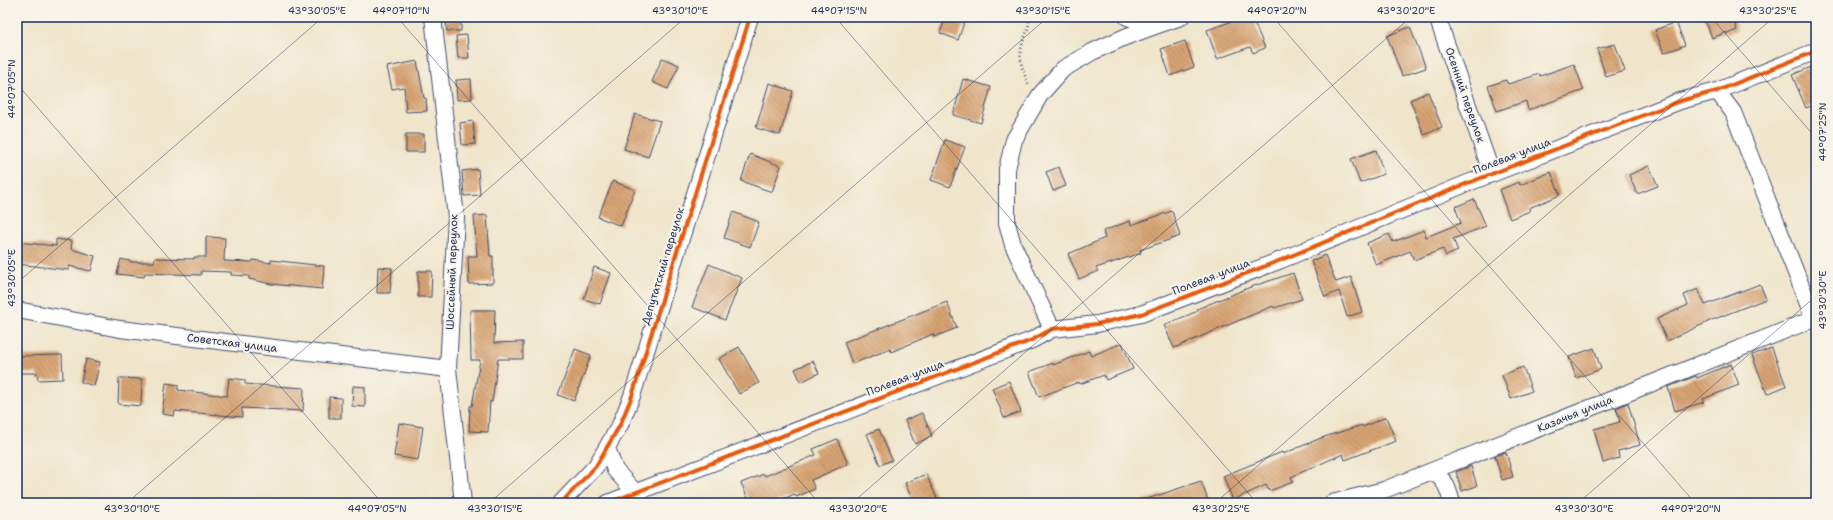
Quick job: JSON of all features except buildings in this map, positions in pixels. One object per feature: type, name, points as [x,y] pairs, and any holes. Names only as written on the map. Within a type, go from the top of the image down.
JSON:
[{"type":"street","name":"Шоссейный переулок","points":[[433,17],[456,217],[448,369],[463,503]]},
{"type":"street","name":"Депутатский переулок","points":[[561,503],[596,466],[620,425],[632,396],[750,17]]},
{"type":"street","points":[[1127,17],[1155,26]]},
{"type":"street","points":[[1052,329],[1013,245],[1007,223],[1007,169],[1014,140],[1040,95],[1063,69],[1092,52],[1118,40],[1181,17]]},
{"type":"street","name":"Осенний переулок","points":[[1437,17],[1492,174]]},
{"type":"street","name":"Полевая улица","points":[[608,503],[637,498],[1032,340],[1052,329],[1097,324],[1141,314],[1281,260],[1492,174],[1680,101],[1717,91],[1816,51]]},
{"type":"street","points":[[1717,91],[1733,112],[1815,319]]},
{"type":"street","name":"Советская улица","points":[[17,310],[120,329],[448,369]]},
{"type":"street","name":"Казачья улица","points":[[1332,503],[1384,490],[1815,319]]},
{"type":"street","points":[[607,448],[615,470],[637,498]]},
{"type":"street","points":[[1430,472],[1439,476],[1446,483],[1452,503]]},
{"type":"path","points":[[1029,17],[1027,34],[1020,54],[1026,80],[1032,90],[1040,95]]},
{"type":"cycle path","points":[[561,503],[596,466],[620,425],[632,396],[750,17]]},
{"type":"cycle path","points":[[608,503],[1032,340],[1052,329],[1097,324],[1141,314],[1281,260],[1463,185],[1680,101],[1717,91],[1816,51]]}]
